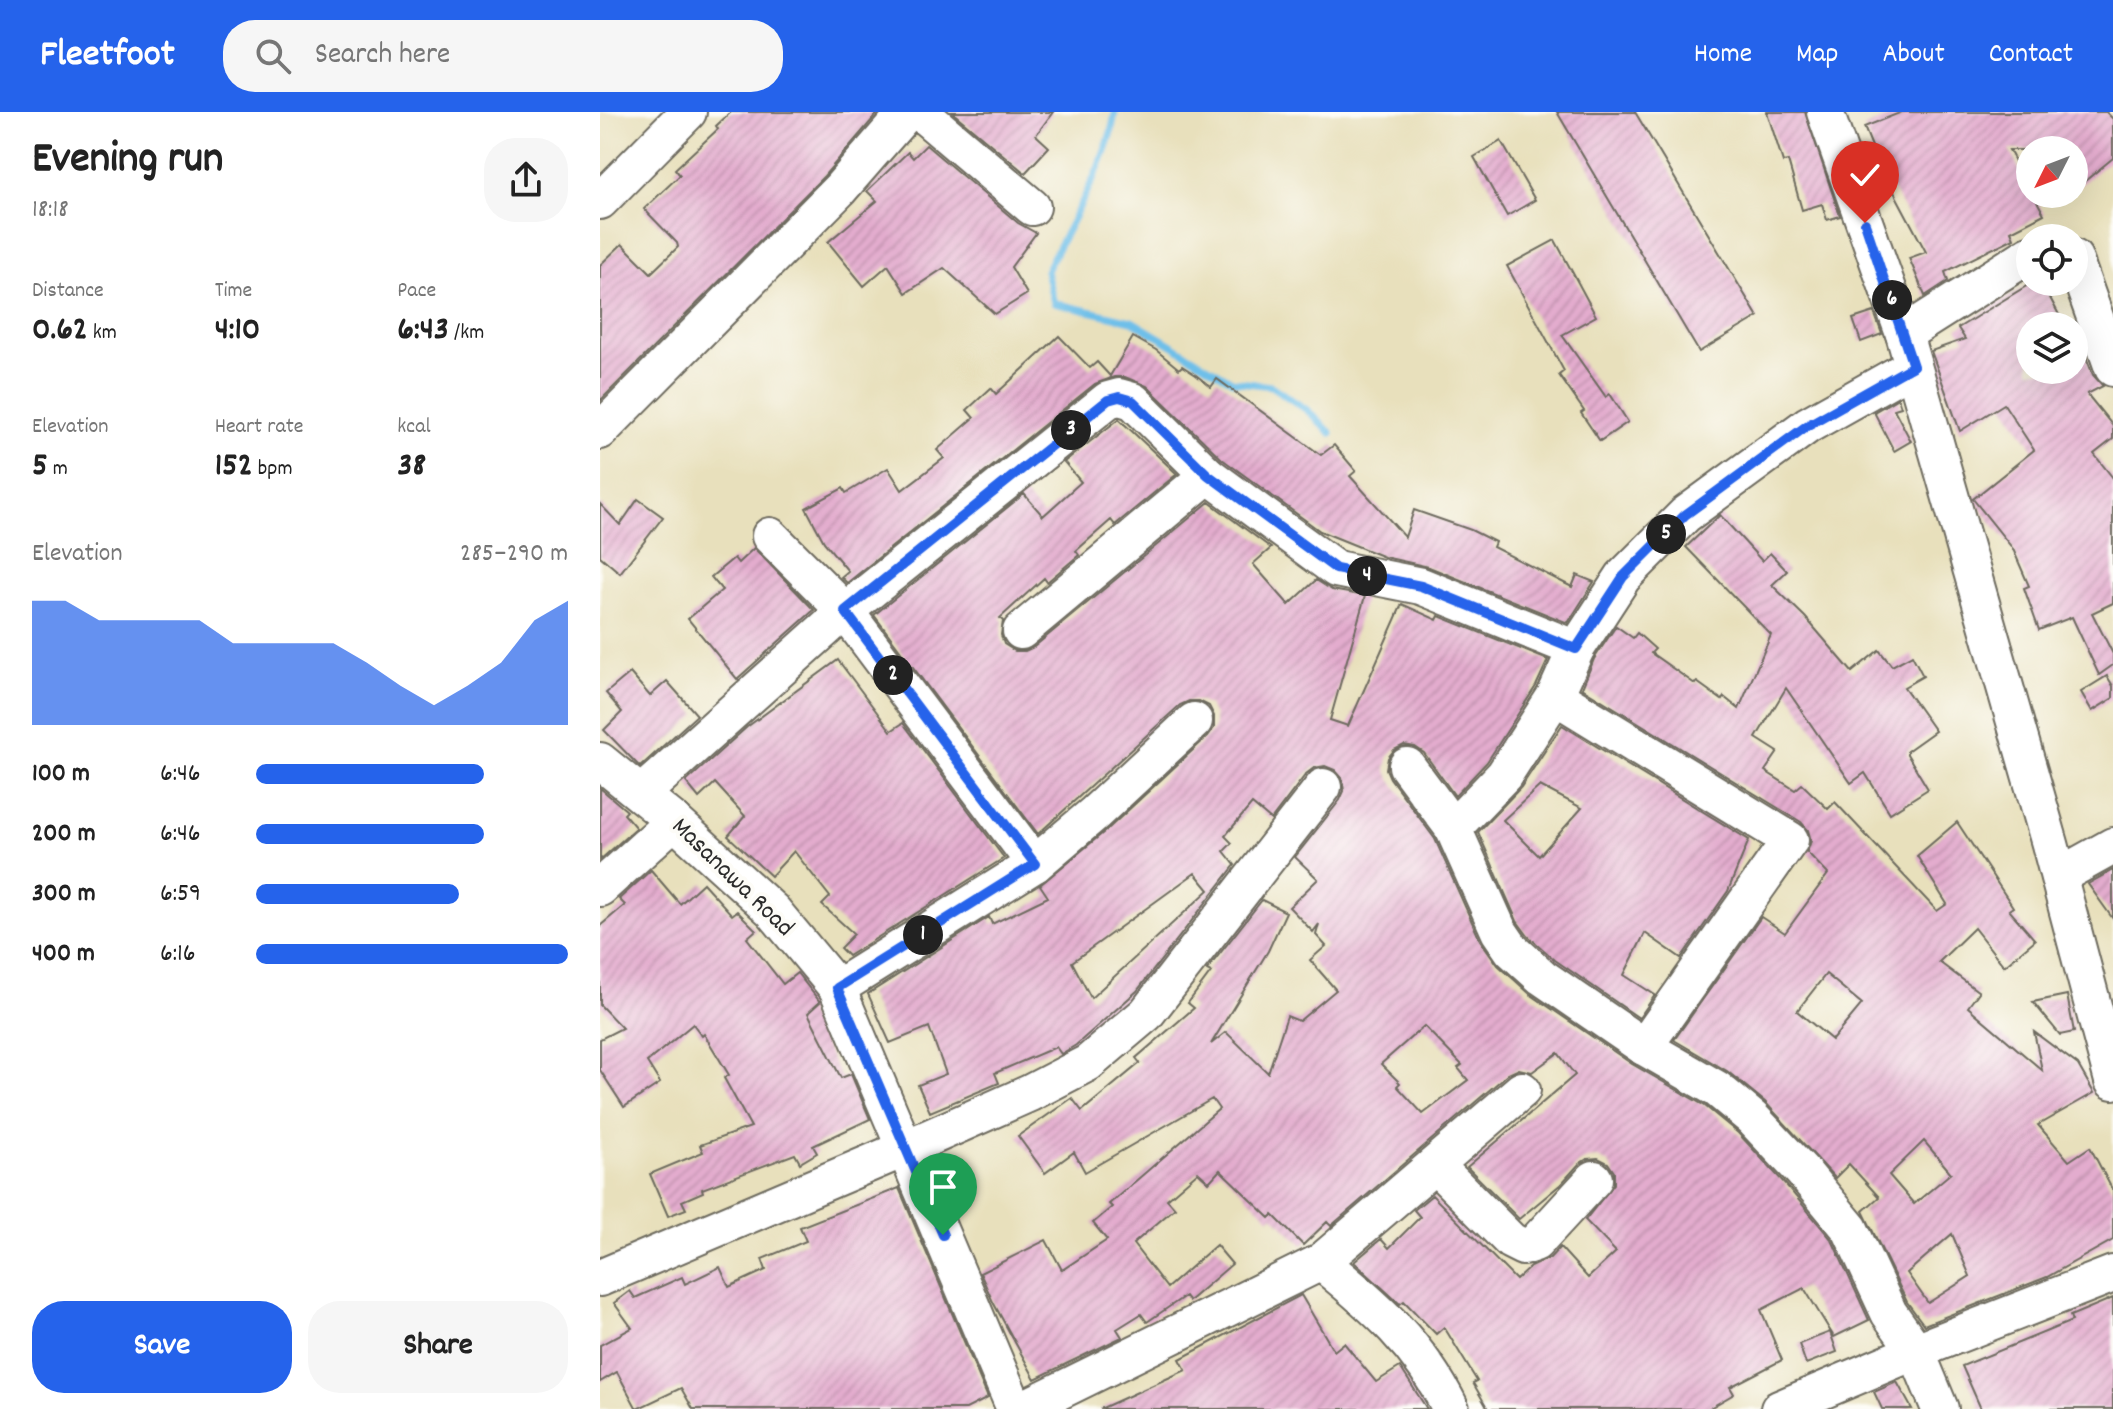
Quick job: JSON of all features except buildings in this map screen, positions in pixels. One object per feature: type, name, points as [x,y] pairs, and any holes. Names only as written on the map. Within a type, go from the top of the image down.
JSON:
[{"type":"street","points":[[600,201],[688,112]]},
{"type":"street","points":[[600,431],[839,190],[907,112]]},
{"type":"street","points":[[920,112],[1032,207]]},
{"type":"street","points":[[1825,112],[1908,350],[2059,876],[2113,1081]]},
{"type":"street","points":[[1453,828],[1504,775],[1555,696],[1576,649],[1623,577],[1685,515],[1908,350],[2016,265]]},
{"type":"street","points":[[2087,296],[2113,368]]},
{"type":"street","points":[[641,794],[845,611],[1108,400],[1119,397],[1133,401],[1208,475],[1336,569],[1421,586],[1576,649]]},
{"type":"street","points":[[1021,631],[1208,475]]},
{"type":"street","points":[[770,536],[845,611],[1035,864]]},
{"type":"street","points":[[1555,696],[1790,840],[1644,1047]]},
{"type":"street","points":[[837,988],[1035,864],[1194,721]]},
{"type":"street","name":"Masanawa Road","points":[[600,761],[674,821],[773,911],[837,988],[1015,1409]]},
{"type":"street","points":[[1407,766],[1453,828],[1499,931],[1512,950],[1542,977],[1644,1047],[1717,1089],[1752,1118],[1803,1172],[1850,1229],[1889,1313],[1916,1351],[1940,1409]]},
{"type":"street","points":[[600,1278],[906,1148],[1088,1063],[1146,1014],[1323,787]]},
{"type":"street","points":[[600,888],[674,821]]},
{"type":"street","points":[[2059,876],[2113,846]]},
{"type":"street","points":[[1023,1409],[1321,1262],[1522,1090]]},
{"type":"street","points":[[1435,1165],[1511,1241],[1523,1247],[1535,1243],[1594,1179]]},
{"type":"street","points":[[1321,1262],[1382,1312],[1414,1348],[1440,1386],[1451,1409]]},
{"type":"street","points":[[1779,1409],[1916,1351],[2113,1274]]},
{"type":"waterway","points":[[1115,112],[1096,172],[1046,271],[1054,303],[1132,321],[1232,381],[1271,386],[1307,410],[1331,433]]},
{"type":"route","points":[[943,1235],[837,988],[1035,864],[845,611],[1108,400],[1119,397],[1133,401],[1208,475],[1336,569],[1421,586],[1576,649],[1623,577],[1685,515],[1808,425],[1913,366],[1865,223]]}]
